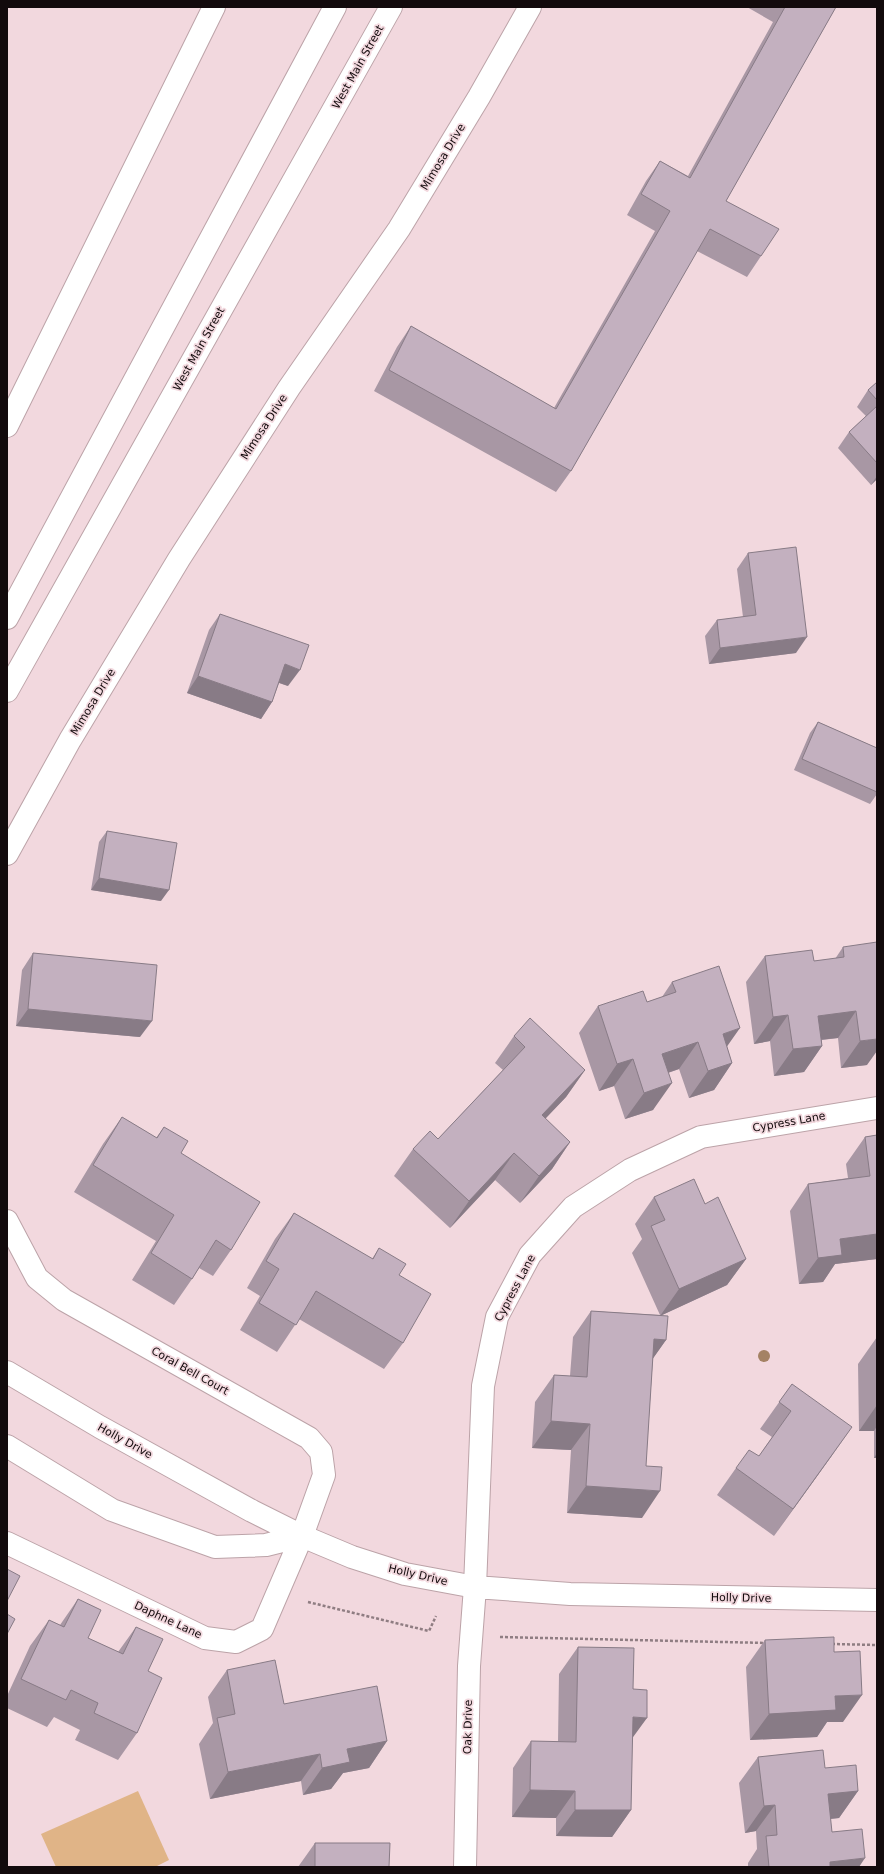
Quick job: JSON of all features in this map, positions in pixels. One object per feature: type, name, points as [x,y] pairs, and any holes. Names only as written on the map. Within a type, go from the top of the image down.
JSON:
[{"type":"street","points":[[7,426],[214,7]]},
{"type":"street","points":[[7,618],[335,7]]},
{"type":"street","name":"West Main Street","points":[[7,691],[391,7]]},
{"type":"street","name":"Mimosa Drive","points":[[7,854],[70,740],[179,559],[289,388],[399,229],[479,97],[530,7]]},
{"type":"street","name":"Cypress Lane","points":[[475,1587],[483,1386],[497,1317],[530,1255],[573,1207],[630,1170],[701,1137],[877,1108]]},
{"type":"street","name":"Coral Bell Court","points":[[7,1221],[38,1278],[64,1300],[309,1438],[321,1452],[324,1476],[302,1536]]},
{"type":"street","name":"Holly Drive","points":[[7,1372],[100,1427],[252,1511],[302,1536],[352,1557],[405,1574],[475,1587],[570,1594],[877,1600]]},
{"type":"street","points":[[7,1446],[112,1510],[214,1547],[266,1545],[302,1536]]},
{"type":"street","name":"Daphne Lane","points":[[7,1543],[205,1638],[236,1642],[262,1629],[302,1536]]},
{"type":"street","name":"Oak Drive","points":[[465,1867],[469,1666],[475,1587]]},
{"type":"path","points":[[308,1602],[429,1632],[436,1616]]},
{"type":"path","points":[[500,1632],[500,1637],[775,1643]]},
{"type":"path","points":[[830,1644],[877,1645]]},
{"type":"shaded area","points":[[138,1791],[169,1860],[155,1867],[56,1867],[41,1834]]},
{"type":"building","points":[[785,7],[836,7],[726,201],[779,229],[761,256],[710,229],[571,471],[389,370],[411,326],[556,409],[670,211],[641,194],[660,161],[690,178]]},
{"type":"building","points":[[877,382],[877,400],[868,390]]},
{"type":"building","points":[[877,406],[877,463],[849,432]]},
{"type":"building","points":[[796,547],[807,637],[720,648],[717,620],[756,615],[748,553]]},
{"type":"building","points":[[220,614],[309,645],[300,670],[285,664],[272,702],[198,676]]},
{"type":"building","points":[[818,722],[877,748],[877,792],[802,759]]},
{"type":"building","points":[[107,831],[177,843],[169,890],[99,878]]},
{"type":"building","points":[[877,942],[877,1039],[860,1041],[856,1011],[818,1016],[822,1046],[793,1049],[788,1015],[773,1017],[765,956],[812,950],[814,961],[844,957],[843,947]]},
{"type":"building","points":[[33,953],[157,965],[152,1021],[28,1009]]},
{"type":"building","points":[[719,966],[740,1028],[723,1034],[732,1063],[708,1071],[698,1042],[662,1054],[672,1083],[644,1093],[633,1059],[617,1064],[598,1006],[643,991],[647,1002],[676,992],[672,982]]},
{"type":"building","points":[[530,1018],[585,1070],[542,1115],[570,1142],[539,1176],[514,1153],[469,1201],[413,1149],[430,1131],[438,1139],[525,1047],[514,1036]]},
{"type":"building","points":[[122,1117],[157,1138],[164,1127],[188,1141],[181,1153],[260,1202],[231,1250],[216,1240],[192,1279],[151,1253],[174,1215],[93,1165]]},
{"type":"building","points":[[877,1135],[877,1234],[840,1239],[842,1255],[818,1258],[808,1184],[870,1176],[865,1137]]},
{"type":"building","points":[[694,1179],[705,1204],[718,1197],[746,1259],[679,1289],[651,1226],[665,1220],[654,1197]]},
{"type":"building","points":[[294,1213],[373,1259],[379,1248],[406,1264],[399,1275],[431,1294],[403,1343],[316,1291],[296,1325],[259,1303],[279,1269],[266,1261]]},
{"type":"building","points":[[591,1311],[668,1316],[666,1340],[654,1339],[646,1466],[662,1467],[660,1491],[586,1486],[590,1424],[551,1421],[554,1375],[587,1377]]},
{"type":"building","points":[[792,1384],[852,1427],[793,1509],[736,1468],[749,1450],[759,1456],[791,1411],[779,1402]]},
{"type":"building","points":[[7,1569],[20,1576],[7,1601]]},
{"type":"building","points":[[78,1599],[101,1610],[88,1638],[123,1654],[136,1627],[163,1639],[148,1671],[162,1678],[137,1733],[94,1713],[98,1703],[71,1690],[66,1700],[21,1679],[49,1620],[64,1627]]},
{"type":"building","points":[[7,1614],[15,1619],[7,1634]]},
{"type":"building","points":[[834,1637],[834,1652],[860,1651],[862,1695],[835,1696],[836,1710],[769,1714],[765,1640]]},
{"type":"building","points":[[578,1647],[634,1648],[633,1689],[647,1690],[647,1718],[633,1717],[631,1810],[575,1810],[575,1791],[530,1790],[531,1741],[576,1742]]},
{"type":"building","points":[[275,1660],[284,1704],[377,1686],[387,1741],[347,1749],[350,1762],[322,1768],[320,1754],[228,1772],[217,1718],[235,1714],[227,1670]]},
{"type":"building","points":[[823,1750],[825,1768],[856,1765],[858,1791],[828,1794],[832,1832],[862,1829],[865,1858],[830,1862],[830,1867],[769,1867],[766,1836],[777,1835],[775,1805],[764,1806],[758,1757]]},
{"type":"building","points":[[315,1843],[390,1843],[389,1867],[315,1867]]}]
